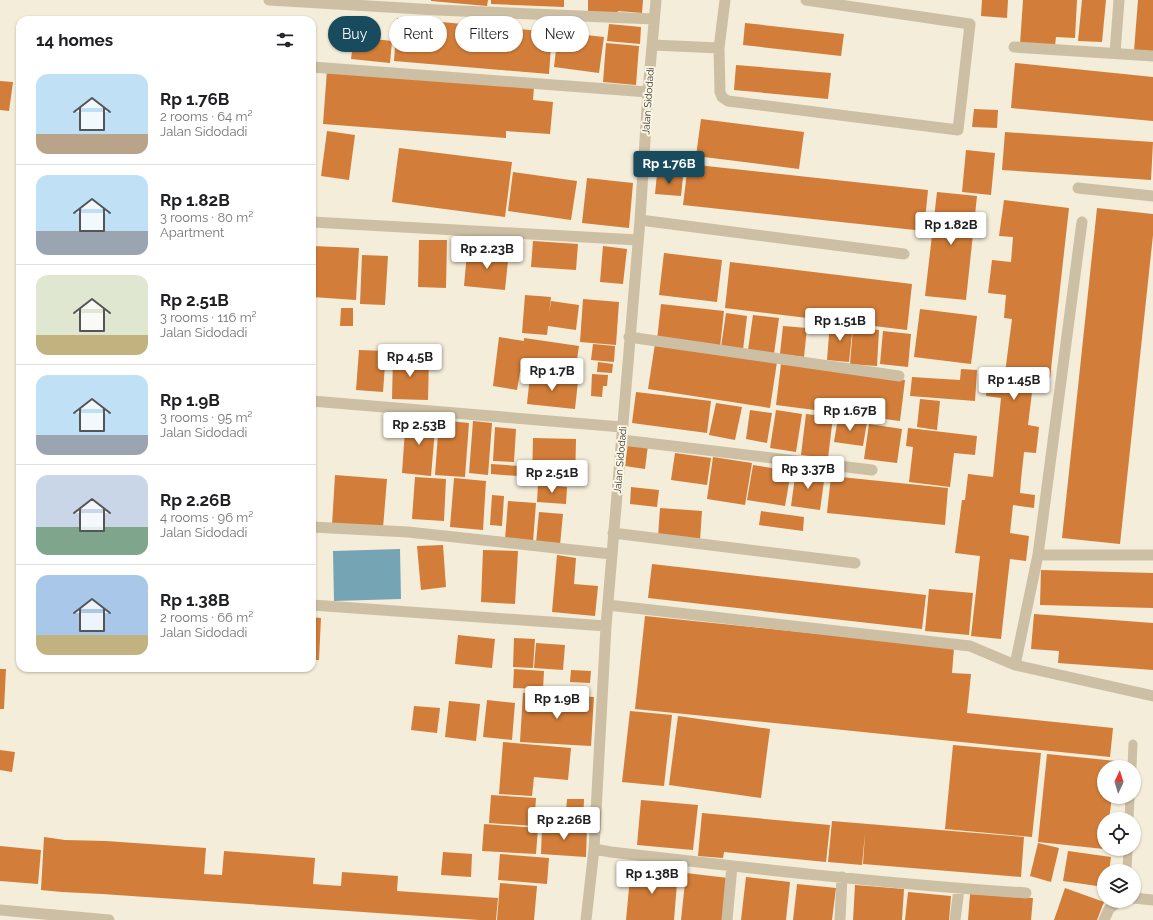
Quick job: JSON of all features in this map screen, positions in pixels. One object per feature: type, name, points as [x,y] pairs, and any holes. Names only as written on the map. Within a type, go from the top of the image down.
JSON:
[{"type":"street","points":[[269,0],[445,10],[654,19]]},
{"type":"street","name":"Jalan Sidodadi","points":[[586,920],[594,849],[611,554],[640,220],[648,92],[656,0]]},
{"type":"street","points":[[725,0],[719,48],[720,92],[722,97],[728,101],[958,130],[970,24],[806,0]]},
{"type":"street","points":[[1115,53],[1119,0]]},
{"type":"street","points":[[653,45],[719,48]]},
{"type":"street","points":[[1014,47],[1153,56]]},
{"type":"street","points":[[316,67],[648,92]]},
{"type":"street","points":[[1078,188],[1153,196]]},
{"type":"street","points":[[640,220],[904,254]]},
{"type":"street","points":[[316,222],[638,240]]},
{"type":"street","points":[[1015,665],[1038,555],[1082,222]]},
{"type":"street","points":[[629,337],[899,376]]},
{"type":"street","points":[[316,401],[622,427]]},
{"type":"street","points":[[622,440],[872,470]]},
{"type":"street","points":[[316,527],[408,532],[611,554]]},
{"type":"street","points":[[614,533],[855,563]]},
{"type":"street","points":[[1038,555],[1153,554]]},
{"type":"street","points":[[316,604],[606,626]]},
{"type":"street","points":[[608,604],[970,646],[1015,665],[1153,696]]},
{"type":"street","points":[[594,849],[732,866],[1026,893]]},
{"type":"street","points":[[727,920],[732,866]]},
{"type":"street","points":[[840,920],[842,877]]},
{"type":"street","points":[[955,920],[959,888]]},
{"type":"street","points":[[1141,899],[1153,900]]},
{"type":"street","points":[[1104,920],[1110,908]]},
{"type":"street","points":[[0,910],[109,920]]},
{"type":"lane","points":[[1132,760],[1133,744]]},
{"type":"water","points":[[400,549],[401,599],[334,601],[333,551]]},
{"type":"building","points":[[431,0],[488,0],[487,6]]},
{"type":"building","points":[[491,0],[564,0],[564,7],[491,4]]},
{"type":"building","points":[[588,0],[643,0],[642,13],[618,11],[617,16],[588,14]]},
{"type":"building","points":[[982,0],[1008,0],[1007,18],[981,16]]},
{"type":"building","points":[[1023,0],[1077,0],[1075,38],[1056,37],[1055,46],[1020,44]]},
{"type":"building","points":[[1082,0],[1106,0],[1102,42],[1078,41]]},
{"type":"building","points":[[1138,0],[1153,0],[1153,53],[1134,51]]},
{"type":"building","points":[[447,23],[455,23],[455,52],[523,52],[523,29],[531,30],[531,52],[551,52],[549,74],[394,61],[395,52],[447,52]]},
{"type":"building","points":[[745,23],[844,34],[841,56],[743,45]]},
{"type":"building","points":[[609,24],[641,27],[640,44],[607,41]]},
{"type":"building","points":[[589,35],[604,37],[599,73],[554,67],[556,52],[589,52]]},
{"type":"building","points":[[381,40],[389,41],[389,52],[391,52],[390,63],[351,59],[352,52],[381,52]]},
{"type":"building","points":[[606,43],[639,46],[636,85],[603,82]]},
{"type":"building","points":[[1015,63],[1153,77],[1153,121],[1011,108]]},
{"type":"building","points":[[736,65],[831,73],[828,99],[734,90]]},
{"type":"building","points":[[327,70],[534,87],[533,100],[553,102],[550,134],[506,131],[506,138],[323,124]]},
{"type":"building","points":[[0,81],[13,82],[9,111],[0,110]]},
{"type":"building","points":[[974,109],[998,110],[997,128],[972,127]]},
{"type":"building","points":[[701,119],[804,132],[799,169],[696,156]]},
{"type":"building","points":[[327,131],[355,135],[349,180],[321,176]]},
{"type":"building","points":[[1005,132],[1153,142],[1151,180],[1002,170]]},
{"type":"building","points":[[399,148],[512,162],[505,217],[392,202]]},
{"type":"building","points":[[966,150],[995,153],[991,195],[962,192]]},
{"type":"building","points":[[688,164],[928,190],[924,231],[683,205]]},
{"type":"building","points":[[513,172],[577,181],[571,220],[508,211]]},
{"type":"building","points":[[657,174],[683,177],[681,196],[655,194]]},
{"type":"building","points":[[587,178],[633,183],[629,228],[582,223]]},
{"type":"building","points":[[937,192],[977,196],[966,300],[925,296]]},
{"type":"building","points":[[1004,200],[1069,208],[1050,378],[1034,376],[1028,425],[1039,427],[1036,453],[1024,452],[1020,493],[1035,495],[1034,508],[1013,505],[1010,533],[1029,536],[1026,561],[1010,559],[1001,639],[971,636],[980,556],[955,553],[962,500],[965,500],[968,474],[993,477],[1001,398],[986,396],[988,371],[1005,373],[1012,319],[1004,318],[1006,295],[988,293],[992,260],[1011,262],[1013,237],[999,236]]},
{"type":"building","points":[[1097,208],[1153,214],[1153,235],[1120,544],[1062,538]]},
{"type":"building","points":[[419,240],[447,240],[446,288],[418,287]]},
{"type":"building","points":[[533,241],[578,244],[576,270],[531,267]]},
{"type":"building","points":[[316,246],[359,248],[356,300],[316,297]]},
{"type":"building","points":[[603,246],[627,249],[623,284],[600,282]]},
{"type":"building","points":[[486,249],[509,251],[505,290],[464,286],[467,253],[486,255]]},
{"type":"building","points":[[664,253],[722,260],[717,302],[659,295]]},
{"type":"building","points":[[362,255],[388,256],[385,305],[360,304]]},
{"type":"building","points":[[730,262],[912,284],[907,330],[725,308]]},
{"type":"building","points":[[525,295],[551,297],[549,314],[551,301],[579,305],[576,330],[548,326],[547,335],[522,333]]},
{"type":"building","points":[[583,299],[619,302],[616,345],[580,342]]},
{"type":"building","points":[[661,304],[724,311],[720,347],[657,340]]},
{"type":"building","points":[[341,308],[353,308],[353,326],[340,326]]},
{"type":"building","points":[[920,309],[977,316],[971,364],[914,357]]},
{"type":"building","points":[[726,313],[747,316],[743,350],[721,347]]},
{"type":"building","points":[[753,315],[779,318],[774,354],[748,350]]},
{"type":"building","points":[[830,322],[853,324],[849,362],[827,360]]},
{"type":"building","points":[[783,326],[807,328],[804,357],[780,354]]},
{"type":"building","points":[[853,328],[879,330],[877,366],[850,364]]},
{"type":"building","points":[[883,331],[911,334],[908,367],[880,364]]},
{"type":"building","points":[[499,337],[524,341],[524,338],[579,346],[574,379],[520,372],[517,390],[493,386]]},
{"type":"building","points":[[593,344],[615,346],[614,362],[591,360]]},
{"type":"building","points":[[655,344],[777,362],[770,408],[648,389]]},
{"type":"building","points":[[359,350],[386,351],[383,392],[356,390]]},
{"type":"building","points":[[393,356],[429,357],[428,400],[392,399]]},
{"type":"building","points":[[598,362],[613,364],[612,373],[597,372]]},
{"type":"building","points":[[781,364],[905,380],[900,421],[776,405]]},
{"type":"building","points":[[961,369],[977,370],[975,401],[910,396],[912,377],[960,380]]},
{"type":"building","points":[[592,374],[608,375],[607,386],[603,386],[602,397],[591,396]]},
{"type":"building","points":[[530,375],[578,381],[575,409],[527,404]]},
{"type":"building","points":[[636,392],[711,401],[707,433],[632,423]]},
{"type":"building","points":[[920,399],[940,401],[937,430],[917,427]]},
{"type":"building","points":[[716,403],[742,407],[735,440],[709,435]]},
{"type":"building","points":[[750,410],[772,413],[767,443],[746,439]]},
{"type":"building","points":[[776,410],[802,414],[796,452],[770,448]]},
{"type":"building","points":[[806,414],[833,417],[828,458],[801,455]]},
{"type":"building","points":[[406,416],[436,418],[431,476],[402,473]]},
{"type":"building","points":[[838,418],[867,422],[863,446],[834,442]]},
{"type":"building","points":[[439,420],[469,423],[465,477],[435,475]]},
{"type":"building","points":[[473,421],[492,423],[488,475],[469,473]]},
{"type":"building","points":[[869,424],[902,429],[897,463],[864,459]]},
{"type":"building","points":[[495,427],[516,429],[514,462],[493,461]]},
{"type":"building","points":[[908,428],[977,436],[975,455],[954,453],[950,487],[909,482],[913,447],[906,446]]},
{"type":"building","points":[[533,438],[576,439],[575,483],[532,482]]},
{"type":"building","points":[[628,443],[648,445],[645,469],[625,466]]},
{"type":"building","points":[[675,453],[711,458],[707,485],[671,480]]},
{"type":"building","points":[[713,457],[752,463],[745,505],[707,499]]},
{"type":"building","points":[[491,464],[519,466],[518,476],[491,474]]},
{"type":"building","points":[[753,465],[791,471],[785,506],[747,500]]},
{"type":"building","points":[[796,470],[825,474],[820,510],[791,506]]},
{"type":"building","points":[[335,475],[387,479],[383,528],[332,525]]},
{"type":"building","points":[[831,476],[948,488],[945,525],[827,513]]},
{"type":"building","points":[[415,477],[446,479],[444,521],[412,519]]},
{"type":"building","points":[[454,478],[486,481],[483,530],[450,527]]},
{"type":"building","points":[[538,484],[567,487],[566,504],[537,502]]},
{"type":"building","points":[[631,487],[659,490],[657,507],[630,504]]},
{"type":"building","points":[[492,495],[504,496],[502,526],[490,525]]},
{"type":"building","points":[[508,501],[536,503],[533,542],[505,540]]},
{"type":"building","points":[[660,508],[702,511],[700,540],[658,537]]},
{"type":"building","points":[[761,511],[804,517],[803,531],[759,525]]},
{"type":"building","points":[[539,512],[563,514],[560,545],[536,543]]},
{"type":"building","points":[[443,545],[446,587],[421,590],[417,546]]},
{"type":"building","points":[[483,550],[518,551],[515,604],[481,602]]},
{"type":"building","points":[[557,555],[576,558],[574,584],[598,586],[595,616],[552,612]]},
{"type":"building","points":[[652,564],[926,595],[922,629],[648,598]]},
{"type":"building","points":[[1041,570],[1153,573],[1153,608],[1040,605]]},
{"type":"building","points":[[929,589],[973,593],[969,635],[925,631]]},
{"type":"building","points":[[1034,614],[1153,623],[1153,670],[1058,663],[1059,651],[1031,649]]},
{"type":"building","points":[[645,616],[954,648],[952,673],[971,674],[967,713],[1113,728],[1110,757],[635,709]]},
{"type":"building","points":[[316,617],[321,618],[319,660],[316,660]]},
{"type":"building","points":[[458,635],[495,639],[492,668],[455,664]]},
{"type":"building","points":[[514,638],[535,639],[533,668],[513,667]]},
{"type":"building","points":[[536,643],[565,645],[563,670],[534,668]]},
{"type":"building","points":[[0,669],[6,669],[4,709],[0,709]]},
{"type":"building","points":[[514,669],[544,671],[543,689],[513,688]]},
{"type":"building","points":[[571,670],[591,671],[590,683],[570,682]]},
{"type":"building","points":[[523,693],[594,697],[591,746],[520,742]]},
{"type":"building","points":[[487,700],[515,703],[512,740],[483,737]]},
{"type":"building","points":[[449,701],[480,704],[476,741],[445,737]]},
{"type":"building","points":[[414,706],[440,708],[437,733],[411,730]]},
{"type":"building","points":[[630,711],[672,715],[664,786],[622,782]]},
{"type":"building","points":[[678,716],[770,729],[761,798],[669,785]]},
{"type":"building","points":[[503,742],[571,748],[568,780],[534,777],[532,796],[499,794]]},
{"type":"building","points":[[953,745],[1041,753],[1032,837],[945,829]]},
{"type":"building","points":[[0,750],[15,752],[12,772],[0,770]]},
{"type":"building","points":[[1047,754],[1106,760],[1097,760],[1097,804],[1111,804],[1110,812],[1097,812],[1097,848],[1038,842]]},
{"type":"building","points":[[491,795],[536,798],[534,826],[489,823]]},
{"type":"building","points":[[567,799],[584,799],[583,824],[565,823]]},
{"type":"building","points":[[641,800],[698,805],[693,850],[637,845]]},
{"type":"building","points":[[702,813],[830,825],[826,862],[724,852],[723,858],[698,856]]},
{"type":"building","points":[[832,821],[1024,837],[1021,877],[863,864],[865,833],[862,865],[828,862]]},
{"type":"building","points":[[484,824],[538,828],[536,854],[482,851]]},
{"type":"building","points":[[542,826],[587,828],[586,857],[541,854]]},
{"type":"building","points":[[44,837],[65,840],[106,841],[206,848],[204,874],[222,875],[224,851],[315,858],[313,884],[341,886],[342,872],[398,876],[397,891],[498,898],[496,920],[41,890]]},
{"type":"building","points":[[1038,843],[1059,848],[1051,882],[1030,876]]},
{"type":"building","points":[[0,846],[41,850],[38,884],[0,881]]},
{"type":"building","points":[[1068,851],[1111,857],[1110,864],[1097,864],[1097,886],[1063,881]]},
{"type":"building","points":[[443,852],[472,854],[471,877],[441,875]]},
{"type":"building","points":[[500,854],[549,858],[547,884],[498,880]]},
{"type":"building","points":[[631,867],[678,871],[674,920],[626,920]]},
{"type":"building","points":[[686,873],[728,878],[723,920],[681,920]]},
{"type":"building","points":[[746,877],[790,882],[786,920],[741,920]]},
{"type":"building","points":[[500,883],[537,886],[534,920],[497,920]]},
{"type":"building","points":[[797,884],[836,888],[832,920],[793,920]]},
{"type":"building","points":[[855,885],[904,889],[902,920],[853,920]]},
{"type":"building","points":[[1065,888],[1097,899],[1097,908],[1102,908],[1097,920],[1054,920]]},
{"type":"building","points":[[908,892],[951,896],[949,920],[905,920]]},
{"type":"building","points":[[970,894],[1033,898],[1031,920],[968,920]]}]
